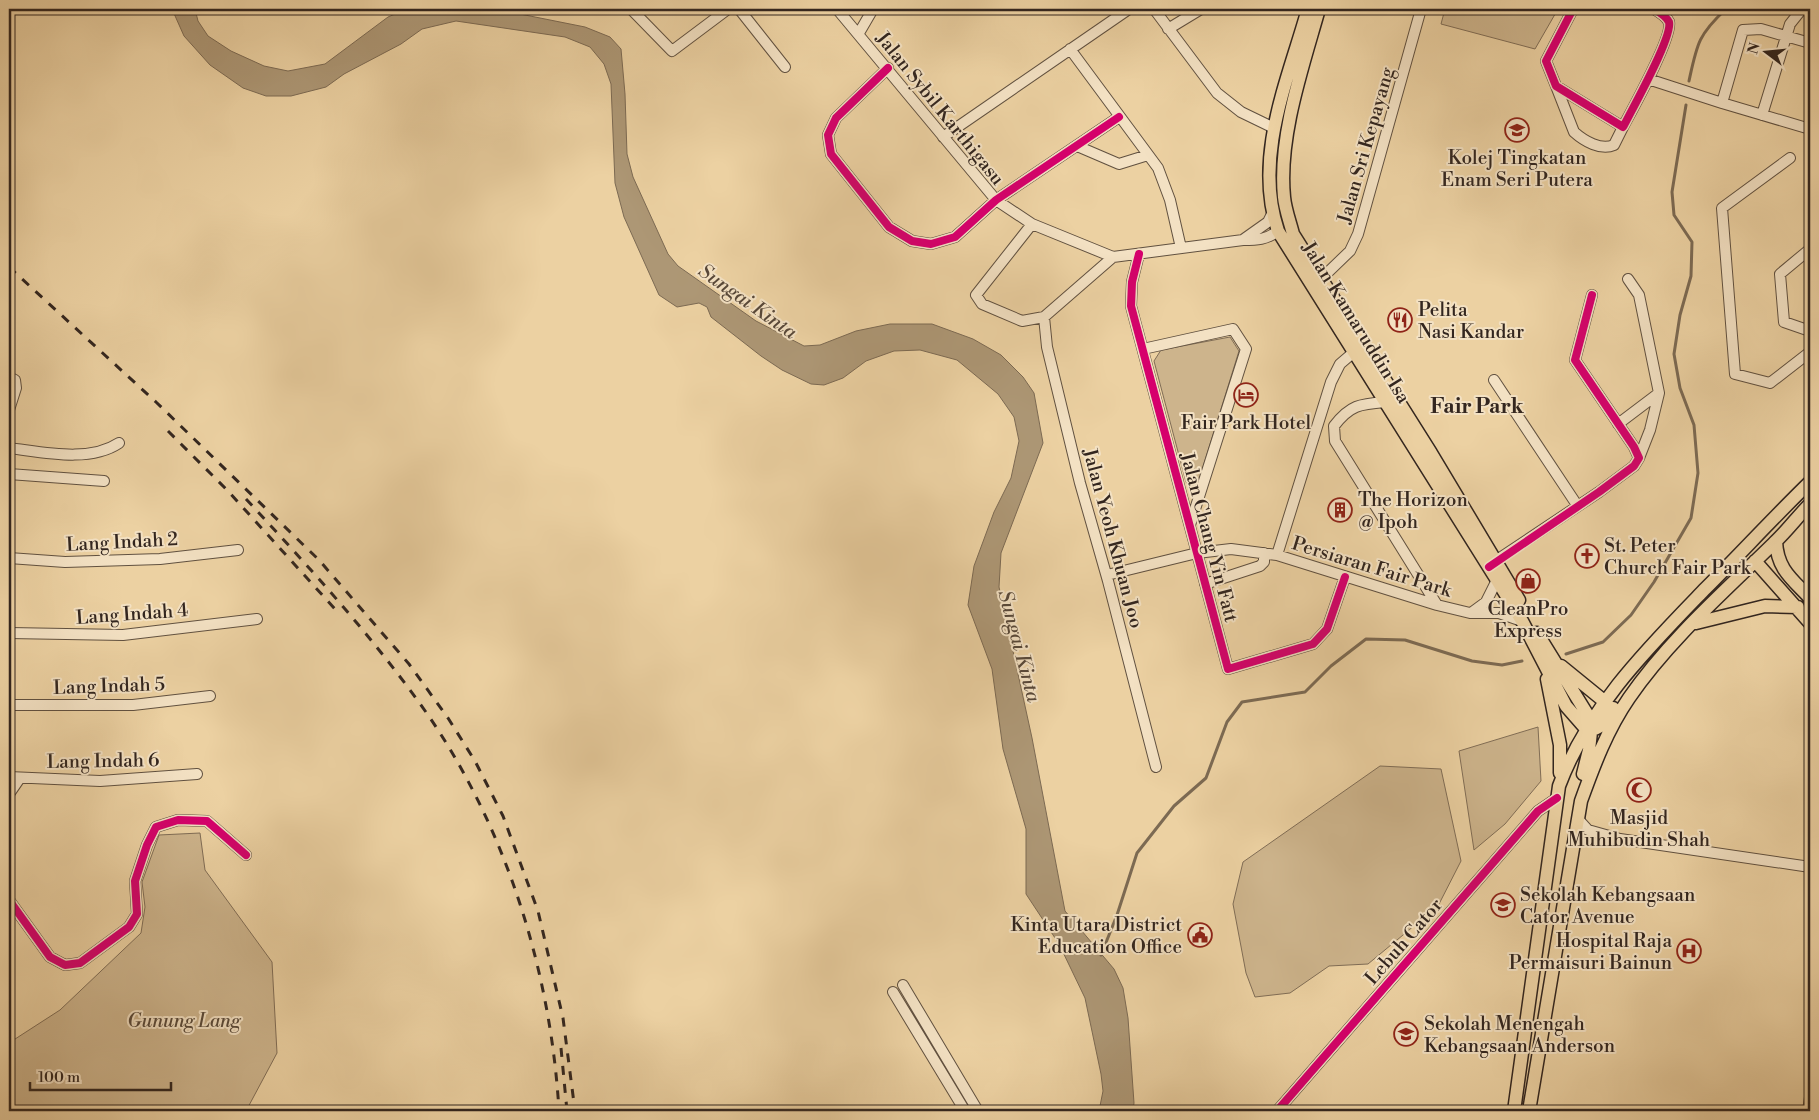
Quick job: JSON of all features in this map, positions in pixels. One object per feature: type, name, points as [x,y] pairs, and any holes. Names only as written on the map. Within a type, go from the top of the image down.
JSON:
[{"type":"main road","name":"Jalan Kamaruddin Isa","points":[[1308,9],[1274,128],[1269,153],[1268,189],[1272,214],[1278,231],[1316,283],[1493,563],[1548,662],[1566,706],[1590,728]]},
{"type":"main road","name":"Jalan Kamaruddin Isa","points":[[1319,9],[1288,132],[1284,197],[1293,234],[1316,283],[1354,352],[1385,402],[1493,563],[1497,580],[1548,662]]},
{"type":"main road","points":[[1274,128],[1279,135],[1285,158]]},
{"type":"main road","points":[[1278,231],[1282,222],[1279,204],[1284,197]]},
{"type":"main road","points":[[1755,561],[1761,547],[1797,508],[1809,483]]},
{"type":"main road","points":[[1558,792],[1570,759],[1590,728],[1604,701],[1639,658],[1809,483]]},
{"type":"main road","points":[[1590,728],[1605,721],[1654,658],[1693,624],[1810,504]]},
{"type":"main road","points":[[1776,541],[1778,560],[1781,567],[1810,598]]},
{"type":"main road","points":[[1755,561],[1810,622]]},
{"type":"main road","points":[[1693,624],[1765,606],[1798,607]]},
{"type":"main road","points":[[1529,1111],[1581,801],[1594,765],[1624,706],[1647,674],[1677,639]]},
{"type":"main road","points":[[1548,662],[1604,701]]},
{"type":"main road","points":[[1514,1111],[1558,792],[1560,745],[1548,662]]},
{"type":"main road","points":[[1581,801],[1580,787],[1590,728]]},
{"type":"street","points":[[631,9],[670,49],[675,50],[728,9]]},
{"type":"street","points":[[739,9],[785,67]]},
{"type":"street","name":"Jalan Sybil Karthigasu","points":[[837,9],[996,200],[1032,224],[1113,257],[1268,238],[1278,231]]},
{"type":"street","points":[[859,34],[873,9]]},
{"type":"street","points":[[943,137],[1129,9]]},
{"type":"street","points":[[1154,9],[1217,92],[1241,112],[1274,128]]},
{"type":"street","points":[[1168,29],[1201,9]]},
{"type":"street","name":"Jalan Sri Kepayang","points":[[1316,283],[1350,251],[1358,234],[1421,9]]},
{"type":"street","points":[[1573,9],[1546,61],[1574,132],[1601,147],[1609,148],[1614,145],[1648,79],[1668,32],[1669,22],[1664,15],[1654,9]]},
{"type":"street","points":[[1762,115],[1790,24],[1802,9]]},
{"type":"street","points":[[1722,103],[1744,30],[1761,29],[1810,43]]},
{"type":"street","points":[[1070,49],[1158,168],[1170,200],[1181,248]]},
{"type":"street","points":[[888,68],[836,118],[828,135],[831,154],[889,227],[912,242],[931,244],[955,237],[996,200],[1119,117]]},
{"type":"street","points":[[1648,79],[1810,129]]},
{"type":"street","points":[[1556,86],[1623,127]]},
{"type":"street","points":[[1077,146],[1119,164],[1148,155]]},
{"type":"street","points":[[1790,158],[1722,208],[1735,374],[1770,383],[1810,352]]},
{"type":"street","name":"Jalan Sybil Karthigasu","points":[[1243,240],[1268,222],[1272,214]]},
{"type":"street","points":[[1032,224],[976,295],[982,304],[1022,321],[1044,317],[1113,257]]},
{"type":"street","points":[[1810,249],[1780,274],[1784,322],[1810,331]]},
{"type":"street","name":"Jalan Chang Yin Fatt","points":[[1140,254],[1132,282],[1132,306],[1228,669],[1312,644],[1327,629],[1345,577]]},
{"type":"street","points":[[1493,563],[1634,466],[1639,458],[1650,430],[1659,393],[1639,295],[1628,279]]},
{"type":"street","points":[[1592,295],[1575,360],[1639,458]]},
{"type":"street","name":"Jalan Yeoh Khuan Joo","points":[[1044,317],[1049,356],[1080,483],[1107,575],[1156,767]]},
{"type":"street","name":"Jalan Chang Yin Fatt","points":[[1143,349],[1233,329],[1246,349],[1190,526]]},
{"type":"street","points":[[1277,555],[1331,382],[1340,364],[1354,352]]},
{"type":"street","points":[[9,377],[15,380],[16,388],[9,410]]},
{"type":"street","points":[[1494,380],[1577,505]]},
{"type":"street","points":[[1618,424],[1659,393]]},
{"type":"street","points":[[1385,402],[1359,405],[1344,412],[1334,426],[1335,441],[1438,605]]},
{"type":"street","points":[[9,448],[74,454],[103,452],[119,443]]},
{"type":"street","points":[[9,474],[104,481]]},
{"type":"street","name":"Persiaran Fair Park","points":[[1107,575],[1197,553],[1231,549],[1277,555],[1438,605],[1470,613],[1499,613],[1522,621]]},
{"type":"street","name":"Lang Indah 2","points":[[9,558],[65,562],[160,558],[238,550]]},
{"type":"street","name":"Persiaran Fair Park","points":[[1205,584],[1260,566],[1264,562],[1264,553]]},
{"type":"street","name":"Persiaran Fair Park","points":[[1470,613],[1486,602],[1497,580]]},
{"type":"street","name":"Lang Indah 4","points":[[9,633],[123,634],[257,619]]},
{"type":"street","name":"Lang Indah 5","points":[[9,705],[133,705],[210,696]]},
{"type":"street","name":"Lang Indah 6","points":[[9,777],[100,781],[197,774]]},
{"type":"street","points":[[9,794],[20,778]]},
{"type":"street","name":"Lebuh Cator","points":[[1277,1111],[1538,811],[1558,792]]},
{"type":"street","points":[[1578,819],[1588,830],[1620,839],[1810,867]]},
{"type":"street","points":[[9,900],[50,956],[65,965],[80,963],[129,927],[137,914],[135,881],[147,845],[156,828],[178,820],[207,821],[246,855]]},
{"type":"street","points":[[903,985],[978,1111]]},
{"type":"street","points":[[893,992],[965,1111]]},
{"type":"street","points":[[1808,1111],[1810,1097]]},
{"type":"green space","points":[[1445,9],[1558,9],[1535,49],[1441,24]]},
{"type":"green space","points":[[1230,337],[1239,351],[1198,483],[1190,487],[1186,482],[1154,361],[1161,350]]},
{"type":"green space","points":[[1538,727],[1541,781],[1505,824],[1474,850],[1459,751]]},
{"type":"green space","points":[[1380,766],[1441,769],[1461,861],[1438,906],[1368,964],[1329,966],[1290,993],[1255,997],[1246,973],[1233,904],[1243,862]]},
{"type":"green space","name":"Gunung Lang","points":[[200,833],[205,870],[272,962],[277,1053],[246,1111],[9,1111],[9,1040],[12,1041],[60,1010],[141,933],[145,907],[142,882],[159,835]]},
{"type":"shaded area","name":"Sungai Kinta","points":[[172,9],[195,9],[198,21],[208,36],[231,51],[264,66],[288,71],[325,64],[388,17],[407,9],[495,9],[585,27],[610,37],[621,49],[627,154],[633,177],[668,254],[678,266],[756,321],[804,346],[820,345],[856,331],[890,324],[932,324],[973,339],[1001,355],[1023,377],[1034,393],[1043,443],[1001,553],[999,587],[1032,738],[1065,911],[1114,969],[1123,988],[1128,1018],[1133,1111],[1099,1111],[1103,1091],[1101,1074],[1085,998],[1059,944],[1026,894],[1026,829],[1003,749],[992,669],[968,605],[974,566],[994,512],[1011,478],[1019,441],[1014,417],[998,394],[957,360],[920,350],[894,351],[866,361],[843,378],[824,385],[811,384],[782,370],[761,356],[711,317],[707,307],[699,303],[677,307],[659,295],[624,217],[615,183],[611,84],[604,64],[590,47],[565,37],[456,21],[422,29],[401,44],[344,74],[326,87],[291,96],[266,96],[243,88],[210,65],[184,36]]},
{"type":"waterway","points":[[1689,81],[1694,58],[1704,33],[1726,9]]},
{"type":"waterway","points":[[1566,654],[1603,642],[1631,615],[1654,582],[1691,518],[1698,473],[1694,425],[1680,388],[1674,354],[1680,315],[1691,276],[1692,242],[1674,215],[1672,192],[1686,105]]},
{"type":"waterway","points":[[1101,955],[1117,915],[1137,853],[1174,806],[1206,778],[1227,722],[1242,702],[1305,692],[1331,666],[1366,639],[1405,640],[1472,661],[1502,665],[1522,661]]},
{"type":"railway","points":[[9,267],[157,403],[319,560],[409,664],[448,718],[475,761],[503,816],[538,911],[563,1018],[575,1111]]},
{"type":"railway","points":[[168,431],[227,490],[335,609]]},
{"type":"railway","points":[[246,499],[341,604],[386,658],[428,715],[456,759],[481,806],[502,854],[520,904],[535,955],[546,1007],[559,1111]]},
{"type":"railway","points":[[561,1048],[567,1111]]},
{"type":"cycle path","points":[[1573,9],[1546,61],[1556,86],[1623,127],[1659,57],[1669,30],[1668,20],[1654,9]]},
{"type":"cycle path","points":[[888,68],[836,118],[828,135],[831,154],[889,227],[912,241],[931,244],[955,237],[996,200],[1119,117]]},
{"type":"cycle path","points":[[1139,254],[1132,282],[1131,306],[1228,669],[1313,644],[1327,629],[1345,577]]},
{"type":"cycle path","points":[[1489,567],[1599,492],[1634,466],[1639,458],[1634,447],[1575,360],[1592,295]]},
{"type":"cycle path","points":[[1277,1111],[1538,811],[1557,798]]},
{"type":"cycle path","points":[[9,900],[50,957],[65,965],[80,963],[129,927],[137,914],[135,881],[147,845],[156,827],[178,820],[207,821],[246,855]]},
{"type":"place","name":"Kolej Tingkatan Enam Seri Putera","points":[[1517,130]]},
{"type":"place","name":"Pelita Nasi Kandar","points":[[1400,320]]},
{"type":"place","name":"Fair Park Hotel","points":[[1246,395]]},
{"type":"place","name":"The Horizon @ Ipoh","points":[[1340,510]]},
{"type":"place","name":"St. Peter Church Fair Park","points":[[1587,556]]},
{"type":"place","name":"CleanPro Express","points":[[1528,581]]},
{"type":"place","name":"Masjid Muhibudin Shah","points":[[1639,790]]},
{"type":"place","name":"Sekolah Kebangsaan Cator Avenue","points":[[1503,905]]},
{"type":"place","name":"Kinta Utara District Education Office","points":[[1200,935]]},
{"type":"place","name":"Hospital Raja Permaisuri Bainun","points":[[1689,951]]},
{"type":"place","name":"Sekolah Menengah Kebangsaan Anderson","points":[[1406,1034]]},
{"type":"district","name":"Fair Park","points":[[1477,406]]}]
